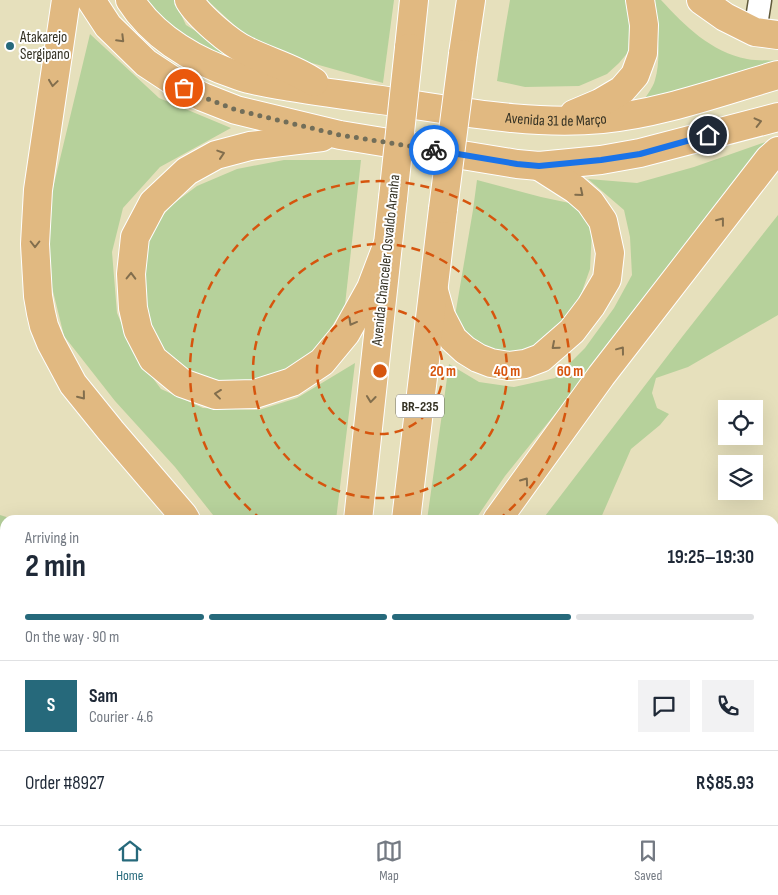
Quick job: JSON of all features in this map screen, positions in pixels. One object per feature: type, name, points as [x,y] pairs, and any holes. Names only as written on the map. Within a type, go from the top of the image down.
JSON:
[{"type":"main road","points":[[66,0],[38,190],[35,244],[38,296],[41,313],[51,343],[73,384],[184,515]]},
{"type":"main road","points":[[91,0],[108,26],[146,63],[184,88],[236,110],[340,135],[539,166],[640,154],[778,117]]},
{"type":"main road","name":"Avenida 31 de Março","points":[[130,0],[135,8],[161,35],[190,55],[240,76],[270,84],[330,94],[525,120],[559,121],[626,116],[679,104],[778,75]]},
{"type":"main road","points":[[189,0],[194,9],[219,32],[245,50],[304,75],[330,94]]},
{"type":"main road","name":"Avenida Chanceler Osvaldo Aranha","points":[[359,515],[414,0]]},
{"type":"main road","name":"BR-235","points":[[407,515],[443,209],[471,0]]},
{"type":"main road","points":[[559,121],[600,103],[622,90],[635,75],[643,53],[644,24],[640,0]]},
{"type":"main road","points":[[701,0],[725,17],[766,33]]},
{"type":"main road","points":[[340,135],[250,146],[216,155],[187,172],[153,203],[136,237],[130,274],[133,308],[138,330],[153,359],[182,383],[216,395],[255,394],[292,382],[322,362],[346,333],[371,288],[387,246]]},
{"type":"main road","points":[[500,515],[630,338],[769,159],[778,151]]},
{"type":"main road","points":[[434,291],[441,316],[453,339],[471,354],[491,363],[508,366],[525,364],[541,358],[572,331],[591,306],[607,279],[610,253],[603,221],[590,202],[575,189],[539,166]]},
{"type":"street","points":[[760,0],[766,33]]},
{"type":"green space","points":[[147,0],[174,0],[186,25],[225,49],[271,69],[214,55],[176,33]]},
{"type":"green space","points":[[207,0],[394,0],[383,83],[301,60],[246,36]]},
{"type":"green space","points":[[510,0],[634,0],[630,50],[607,74],[579,86],[525,87],[497,81]]},
{"type":"green space","points":[[652,0],[661,0],[689,28],[710,44],[734,56],[755,60],[778,61],[778,67],[639,107],[655,80],[657,71],[658,40]]},
{"type":"green space","points":[[90,34],[159,98],[231,128],[160,167],[123,208],[112,252],[117,313],[134,353],[161,389],[203,408],[259,410],[297,398],[355,363],[337,515],[213,515],[175,467],[115,401],[64,336],[50,279],[47,213]]},
{"type":"green space","points":[[777,138],[505,476],[478,515],[428,515],[449,364],[479,382],[514,387],[555,378],[585,348],[614,308],[632,275],[630,237],[624,210],[588,179],[637,183],[694,167]]},
{"type":"green space","points":[[284,160],[361,160],[345,305],[318,349],[287,374],[232,389],[167,367],[138,298],[149,231],[173,204],[197,186],[237,169]]},
{"type":"green space","points":[[477,180],[574,204],[592,230],[590,269],[575,311],[531,358],[482,353],[455,316]]},
{"type":"green space","points":[[778,215],[778,315],[688,367],[656,378],[652,393],[657,408],[669,414],[660,425],[631,449],[602,515],[546,515]]},
{"type":"way so far","points":[[184,88],[236,110],[340,135],[434,150]]},
{"type":"place","name":"Atakarejo Sergipano","points":[[10,46]]},
{"type":"route","points":[[434,150],[539,166],[640,154],[708,135]]}]
